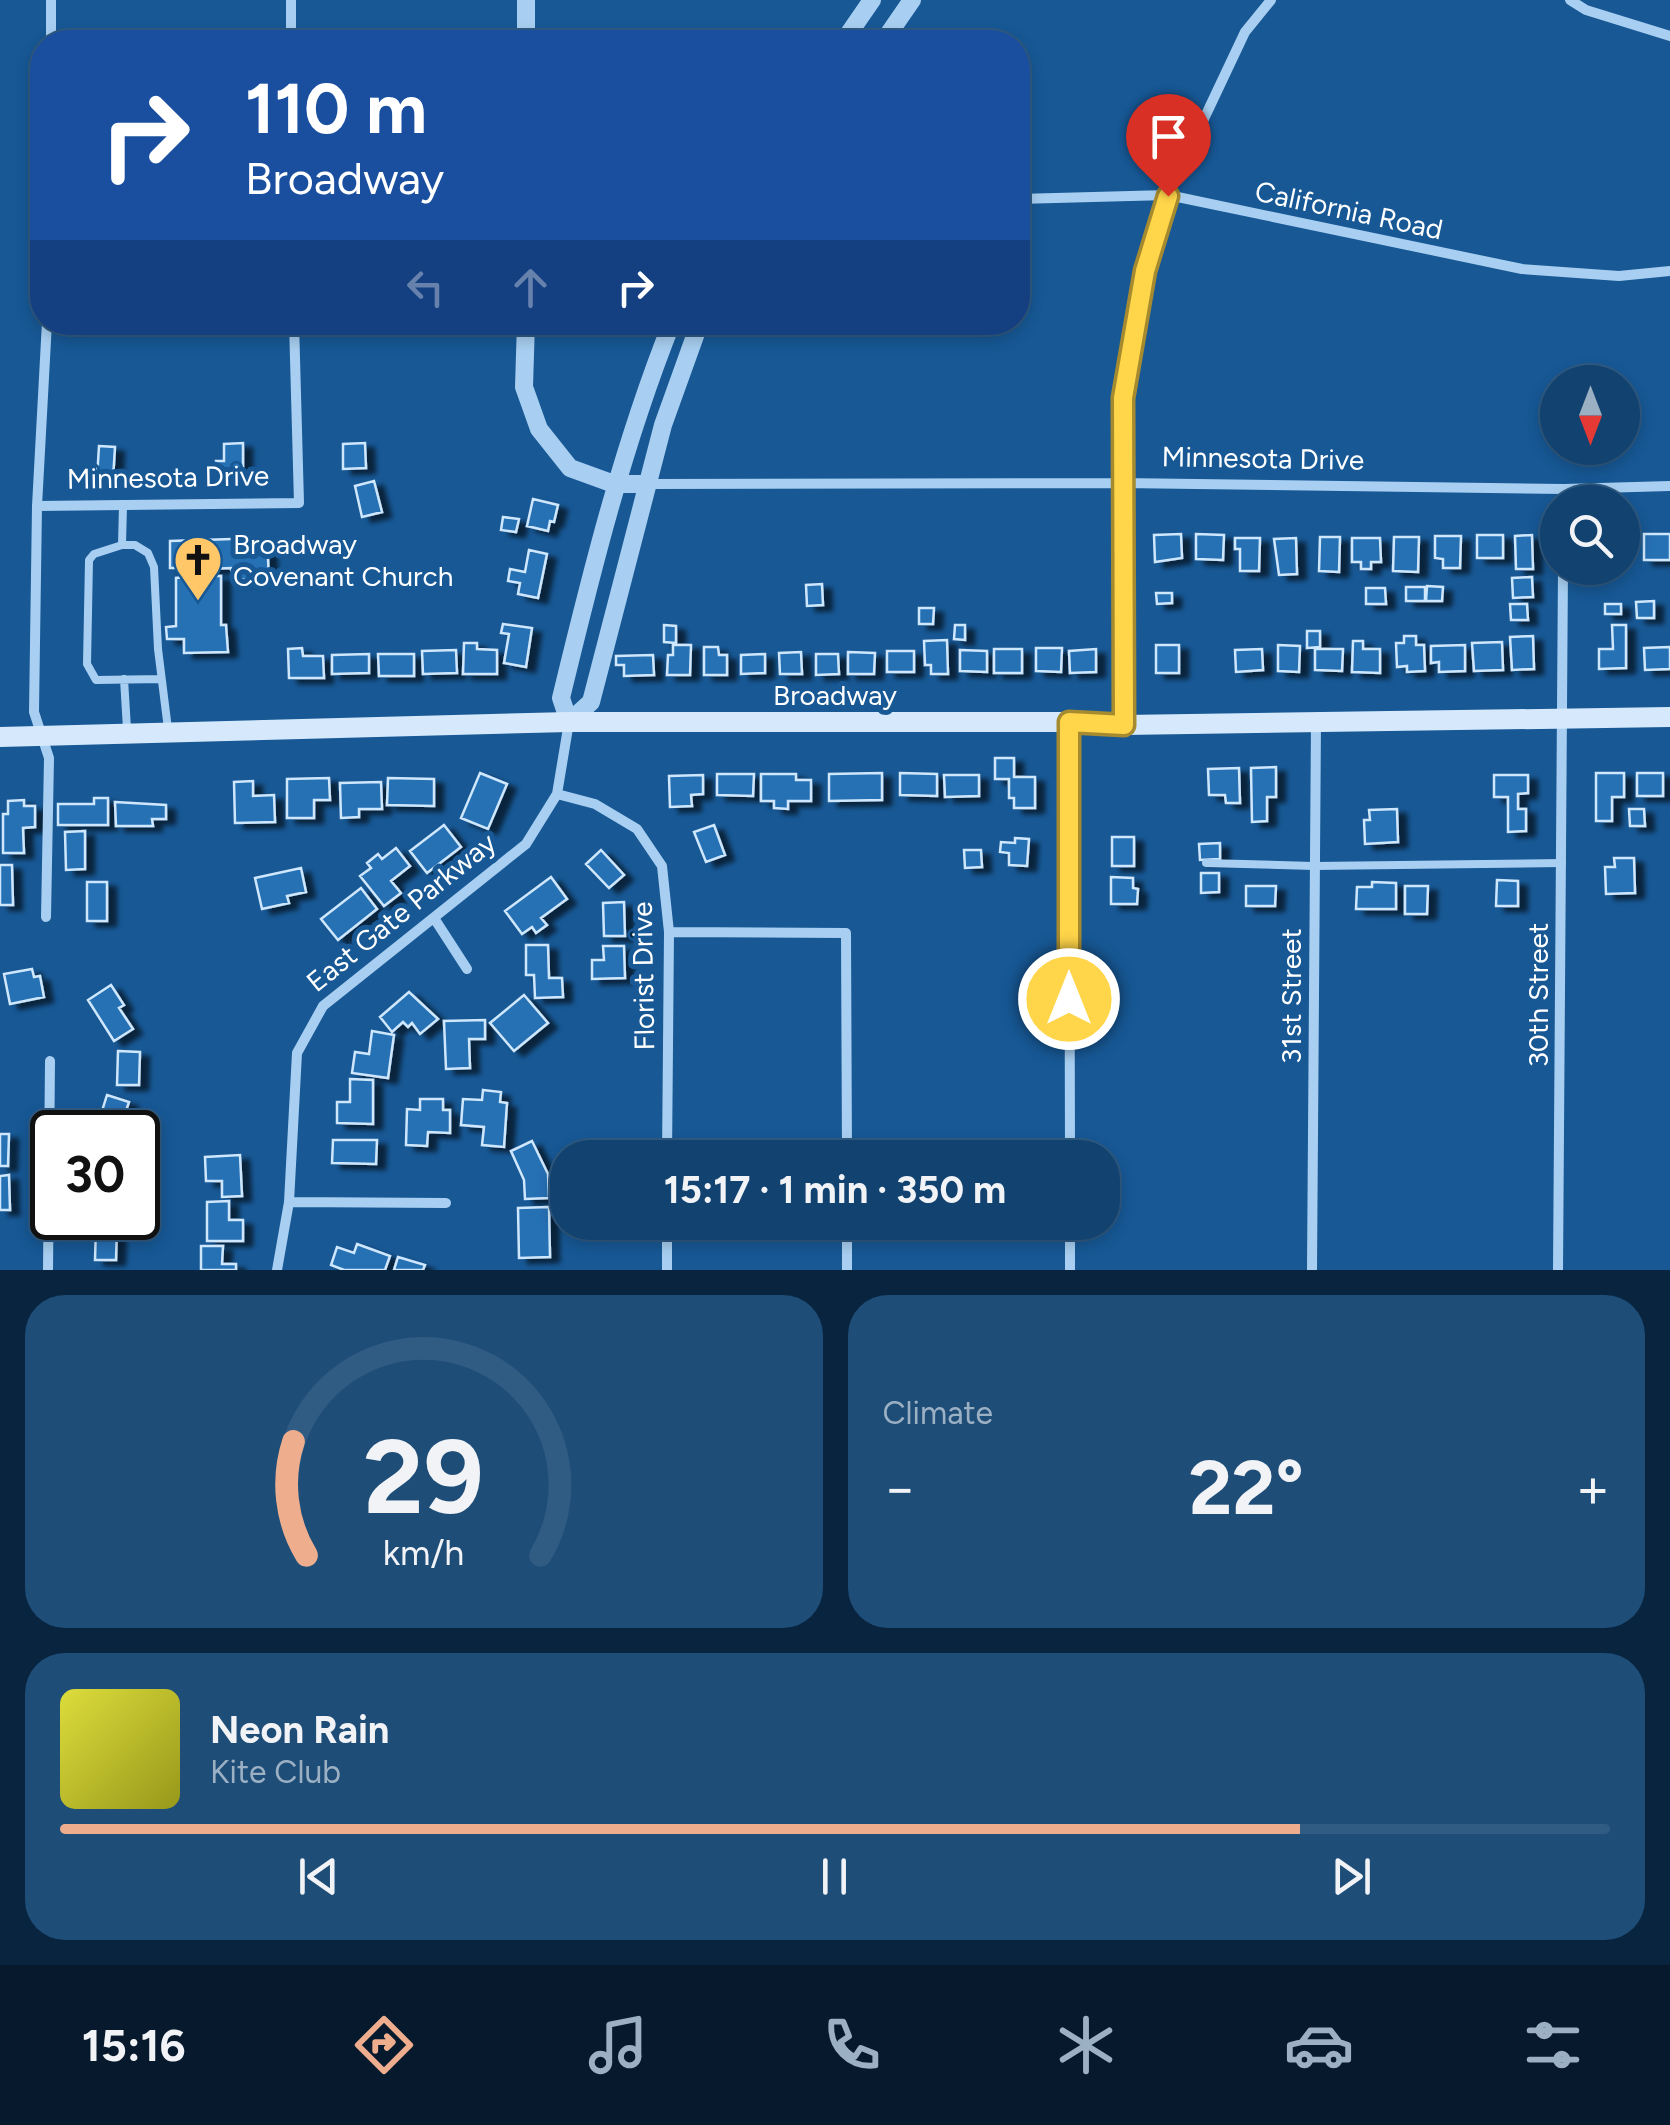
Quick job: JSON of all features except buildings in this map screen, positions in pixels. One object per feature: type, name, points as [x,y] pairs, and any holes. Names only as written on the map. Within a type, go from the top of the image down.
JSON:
[{"type":"main road","name":"Broadway","points":[[0,737],[569,722],[1124,725],[1670,717]]},
{"type":"street","points":[[51,30],[52,0]]},
{"type":"street","points":[[292,0],[292,30]]},
{"type":"street","points":[[526,0],[526,30]]},
{"type":"street","points":[[851,30],[872,0]]},
{"type":"street","points":[[891,30],[912,0]]},
{"type":"street","points":[[1124,725],[1123,398],[1145,271],[1168,196],[1245,32],[1270,0]]},
{"type":"street","points":[[1570,0],[1586,10],[1670,36]]},
{"type":"street","name":"California Road","points":[[1030,199],[1168,196],[1522,269],[1619,276],[1670,271]]},
{"type":"street","points":[[46,335],[34,712],[49,758],[46,917]]},
{"type":"street","name":"Minnesota Drive","points":[[38,506],[300,503],[294,335]]},
{"type":"street","points":[[526,335],[524,387],[539,430],[570,468],[614,484]]},
{"type":"street","name":"East Gate Parkway","points":[[277,1270],[289,1202],[297,1053],[323,1006],[526,844],[556,794],[569,722],[561,698],[614,484],[667,335]]},
{"type":"street","name":"East Gate Parkway","points":[[569,722],[592,702],[647,484],[695,335]]},
{"type":"street","name":"Minnesota Drive","points":[[614,484],[1121,483],[1540,490]]},
{"type":"street","name":"Minnesota Drive","points":[[1640,487],[1670,486]]},
{"type":"street","name":"30th Street","points":[[1558,1270],[1563,585]]},
{"type":"street","name":"31st Street","points":[[1312,1270],[1316,721]]},
{"type":"street","points":[[1069,722],[1070,1140]]},
{"type":"street","name":"Florist Drive","points":[[556,794],[595,804],[637,829],[662,866],[669,932],[668,1140]]},
{"type":"street","points":[[434,918],[467,969]]},
{"type":"street","points":[[669,932],[846,933],[847,1140]]},
{"type":"street","points":[[48,1270],[50,1061]]},
{"type":"street","points":[[289,1202],[446,1203]]},
{"type":"street","points":[[667,1240],[667,1270]]},
{"type":"street","points":[[847,1240],[847,1270]]},
{"type":"street","points":[[1070,1240],[1070,1270]]},
{"type":"lane","points":[[122,544],[123,505]]},
{"type":"lane","points":[[161,679],[96,680],[87,664],[90,556],[122,544],[135,545],[148,553],[154,567],[168,733]]},
{"type":"lane","points":[[124,679],[127,734]]},
{"type":"lane","points":[[1206,863],[1562,863]]},
{"type":"place","name":"Broadway Covenant Church","points":[[198,602]]},
{"type":"route","points":[[1069,999],[1069,722],[1124,725],[1123,398],[1145,271],[1168,196]]}]
